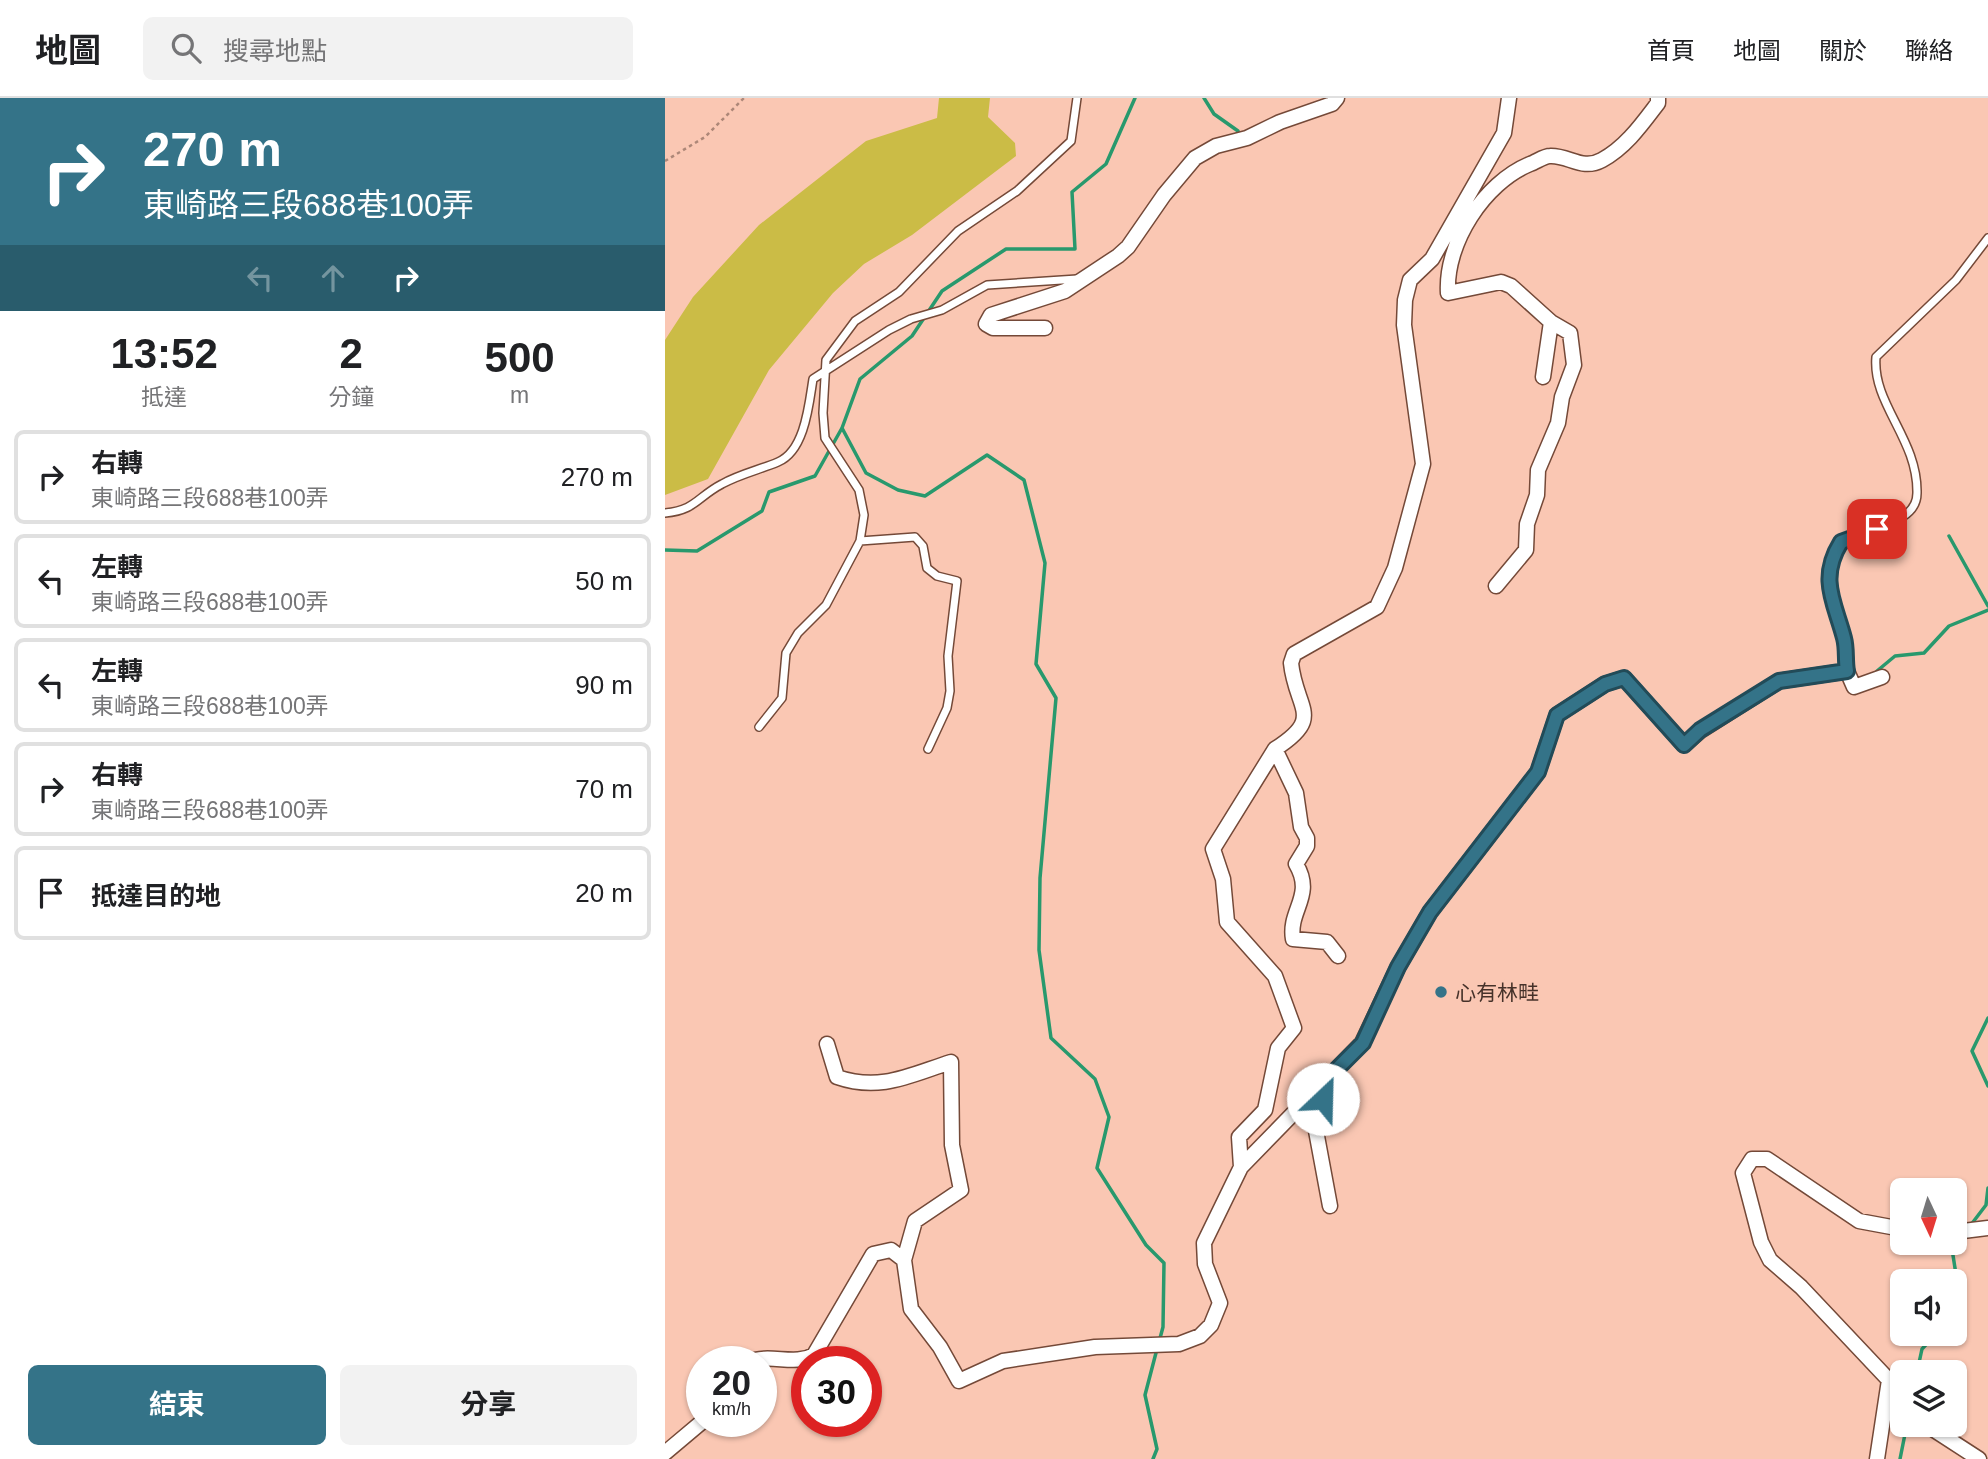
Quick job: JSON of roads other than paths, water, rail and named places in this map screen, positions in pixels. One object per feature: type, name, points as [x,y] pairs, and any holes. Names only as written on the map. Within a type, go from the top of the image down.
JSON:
[{"type":"street","points":[[1045,328],[993,328],[986,324],[991,315],[1065,291],[1128,247],[1164,195],[1195,158],[1216,146],[1247,138],[1280,122],[1332,104],[1337,98]]},
{"type":"street","points":[[1241,1167],[1239,1137],[1265,1110],[1278,1048],[1294,1028],[1275,976],[1227,922],[1223,879],[1213,849],[1275,749],[1300,731],[1305,720],[1292,672],[1294,654],[1377,607],[1395,568],[1423,464],[1405,325],[1405,300],[1410,281],[1432,259],[1503,133],[1509,98]]},
{"type":"street","points":[[1496,586],[1526,550],[1527,524],[1537,495],[1538,470],[1558,423],[1562,397],[1574,365],[1570,333],[1551,322],[1511,286],[1501,282],[1448,293],[1447,275],[1464,226],[1496,187],[1518,169],[1550,156],[1583,165],[1601,161],[1631,138],[1658,103],[1658,98]]},
{"type":"street","points":[[1543,377],[1551,322]]},
{"type":"street","points":[[827,1044],[837,1077],[859,1085],[888,1083],[951,1062],[952,1145],[961,1190],[915,1221],[904,1260],[911,1309],[940,1347],[959,1381],[1003,1360],[1095,1347],[1179,1344],[1200,1336],[1219,1312],[1218,1292],[1205,1264],[1204,1243],[1241,1167],[1363,1043],[1398,967],[1430,912],[1538,772],[1553,722],[1566,707],[1605,684],[1624,678],[1684,745],[1700,730],[1779,681],[1847,671],[1854,687],[1882,677]]},
{"type":"street","points":[[1275,749],[1296,793],[1301,827],[1307,838],[1307,846],[1296,864],[1302,873],[1304,893],[1291,927],[1293,939],[1327,942],[1338,956]]},
{"type":"street","points":[[1324,1082],[1323,1099],[1314,1120],[1330,1206]]},
{"type":"street","points":[[1890,1227],[1859,1221],[1767,1159],[1752,1159],[1742,1173],[1761,1242],[1770,1260],[1801,1287],[1890,1381]]},
{"type":"street","points":[[777,1357],[800,1360],[814,1355],[873,1254],[891,1250],[904,1260]]},
{"type":"street","points":[[1877,1459],[1890,1413]]},
{"type":"street","points":[[665,1453],[686,1435]]},
{"type":"street","points":[[1945,1437],[1979,1459]]},
{"type":"lane","points":[[759,727],[782,698],[786,653],[798,633],[826,605],[860,541],[864,515],[859,490],[825,438],[823,412],[826,360],[855,321],[899,292],[958,231],[1017,191],[1071,141],[1077,98]]},
{"type":"lane","points":[[1847,671],[1843,634],[1830,596],[1830,577],[1837,548],[1849,537],[1896,520],[1913,507],[1917,492],[1912,452],[1884,402],[1876,357],[1956,280],[1988,238]]},
{"type":"lane","points":[[665,513],[685,511],[720,484],[755,468],[781,461],[804,426],[813,379],[889,330],[911,319],[941,310],[987,285],[1085,278]]},
{"type":"lane","points":[[860,541],[915,537],[923,546],[927,568],[937,576],[957,581],[948,656],[950,691],[947,708],[928,749]]},
{"type":"waterway","points":[[665,550],[697,551],[762,511],[769,492],[815,476],[842,428],[860,379],[912,336],[942,291],[1006,249],[1075,249],[1072,192],[1106,164],[1135,98]]},
{"type":"waterway","points":[[1204,98],[1214,114],[1238,131]]},
{"type":"waterway","points":[[842,428],[866,473],[898,490],[925,496],[987,455],[1024,480],[1045,563],[1036,664],[1056,698],[1040,878],[1039,950],[1051,1038],[1095,1079],[1109,1117],[1097,1168],[1146,1245],[1164,1263],[1163,1327],[1159,1342]]},
{"type":"waterway","points":[[1949,536],[1988,606]]},
{"type":"waterway","points":[[1877,671],[1895,656],[1924,653],[1949,626],[1988,610]]},
{"type":"waterway","points":[[1988,1018],[1972,1051],[1988,1086]]},
{"type":"waterway","points":[[1970,1226],[1986,1205],[1988,1188]]},
{"type":"waterway","points":[[1953,1255],[1955,1269]]},
{"type":"waterway","points":[[1920,1360],[1925,1346]]},
{"type":"waterway","points":[[1153,1459],[1157,1449],[1145,1395],[1157,1349]]},
{"type":"waterway","points":[[1900,1459],[1904,1437]]},
{"type":"place","name":"心有林畦","points":[[1441,992]]}]
